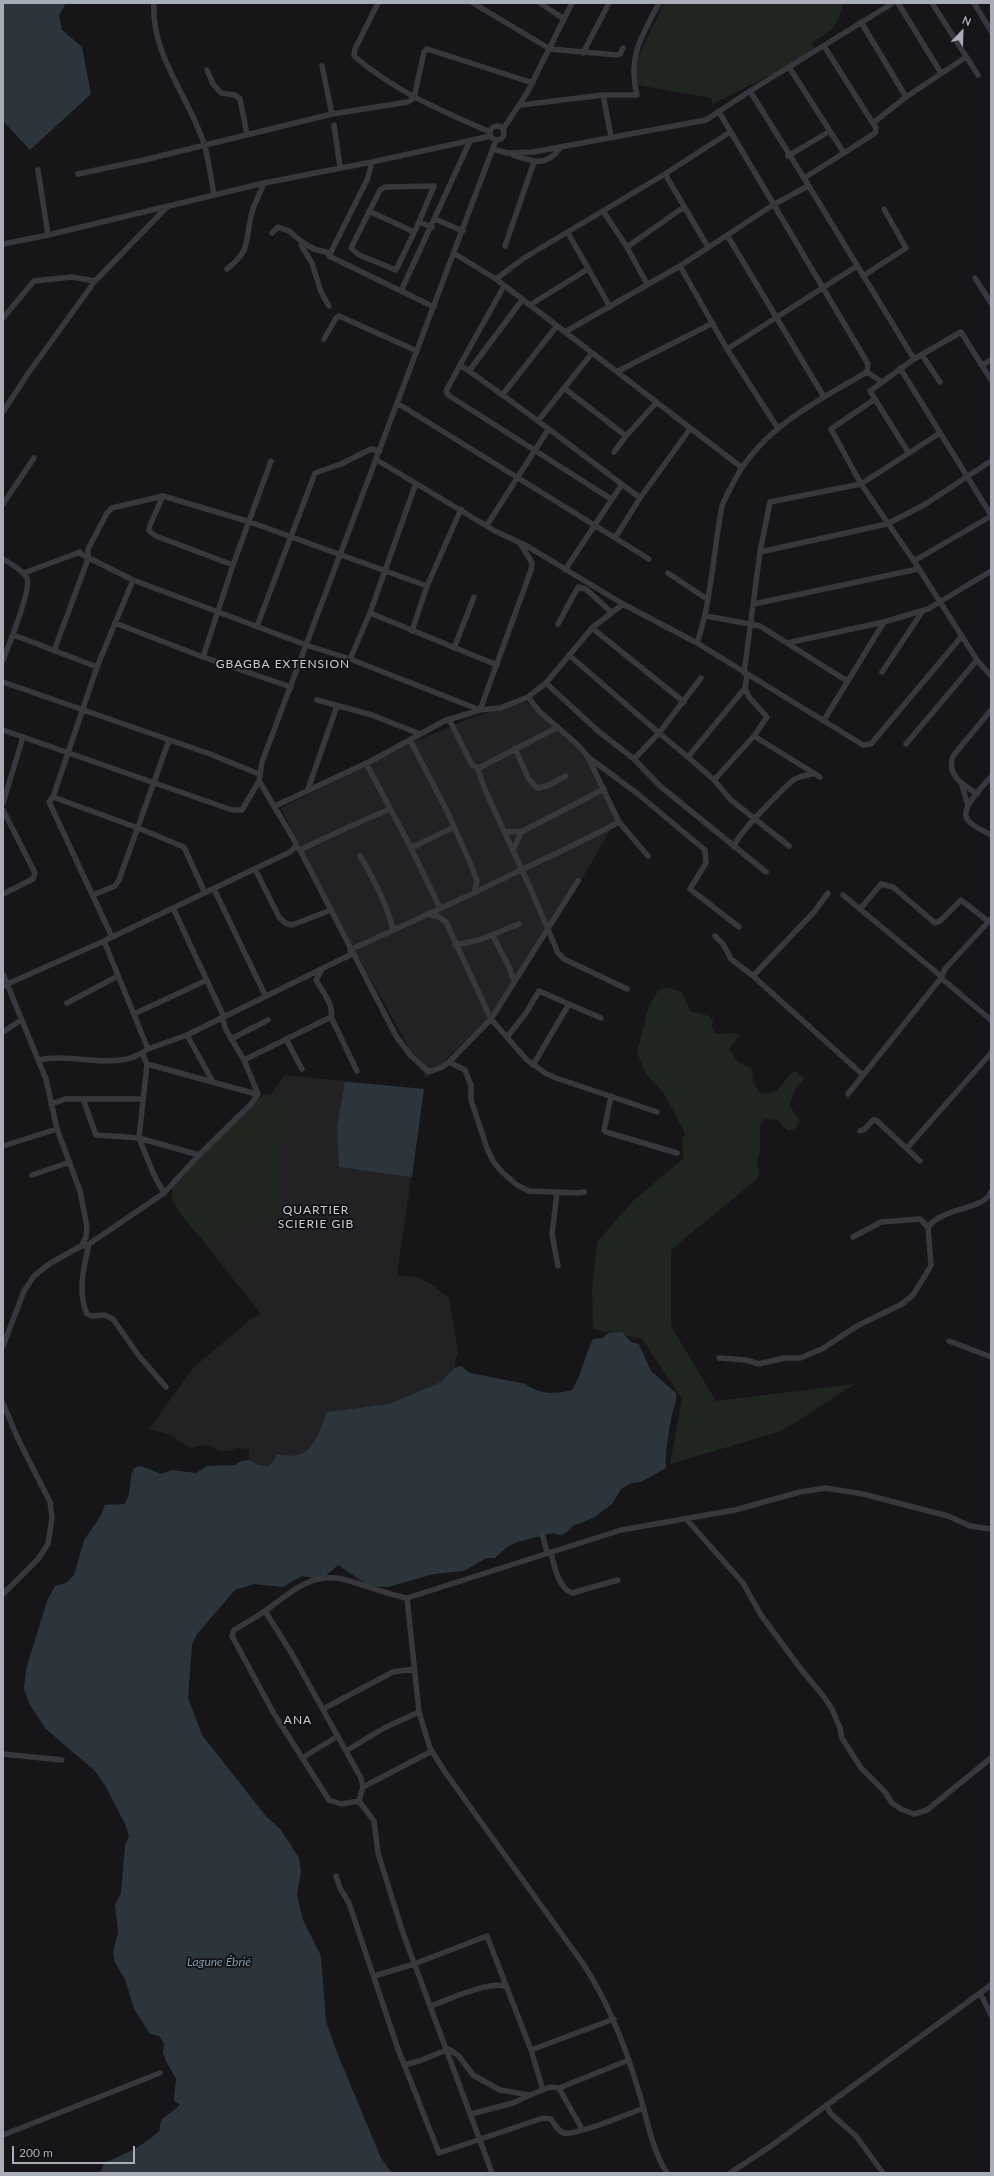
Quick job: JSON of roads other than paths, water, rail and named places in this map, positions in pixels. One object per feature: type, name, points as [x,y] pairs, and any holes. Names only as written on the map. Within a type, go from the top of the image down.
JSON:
[{"type":"street","points":[[154,3],[154,25],[163,56],[184,96],[204,144],[214,195]]},
{"type":"street","points":[[378,3],[355,49],[354,56],[372,72],[414,98],[491,134],[496,140]]},
{"type":"street","points":[[473,3],[550,49],[617,55],[620,54],[623,48]]},
{"type":"street","points":[[540,3],[564,18]]},
{"type":"street","points":[[496,140],[501,139],[504,136],[503,129],[521,105],[572,3]]},
{"type":"street","points":[[583,53],[609,3]]},
{"type":"street","points":[[521,105],[603,96],[637,95],[633,71],[636,47],[659,3]]},
{"type":"street","points":[[507,153],[520,154],[560,148],[611,136],[706,120],[750,91],[893,3]]},
{"type":"street","points":[[898,3],[941,73]]},
{"type":"street","points":[[932,3],[978,75]]},
{"type":"street","points":[[974,3],[991,31]]},
{"type":"street","points":[[861,22],[906,97]]},
{"type":"street","points":[[804,178],[875,133],[876,128],[824,46]]},
{"type":"street","points":[[78,174],[144,160],[204,144],[332,114],[408,102],[414,98],[424,52],[427,49],[533,83]]},
{"type":"street","points":[[873,123],[906,97],[966,57]]},
{"type":"street","points":[[322,66],[332,114]]},
{"type":"street","points":[[789,67],[844,153]]},
{"type":"street","points":[[207,70],[213,84],[221,93],[235,95],[240,99],[247,134]]},
{"type":"street","points":[[750,91],[788,156],[804,178],[914,359]]},
{"type":"street","points":[[603,96],[611,136]]},
{"type":"street","points":[[719,112],[821,287],[868,364],[867,372]]},
{"type":"street","points":[[334,125],[340,167]]},
{"type":"street","points":[[3,244],[48,235],[264,183],[470,141],[491,134],[497,126],[503,129]]},
{"type":"street","points":[[788,156],[830,131]]},
{"type":"street","points":[[496,279],[524,258],[665,174],[730,132]]},
{"type":"street","points":[[3,730],[152,783],[240,812],[259,778],[306,645],[455,254],[496,140]]},
{"type":"street","points":[[401,291],[432,227],[470,141]]},
{"type":"street","points":[[494,149],[534,162],[549,160],[560,148]]},
{"type":"street","points":[[329,253],[367,180],[372,162]]},
{"type":"street","points":[[505,246],[534,162]]},
{"type":"street","points":[[38,170],[48,235]]},
{"type":"street","points":[[665,174],[708,247]]},
{"type":"street","points":[[227,269],[237,261],[245,250],[251,216],[264,183]]},
{"type":"street","points":[[434,186],[419,222],[396,270],[359,255],[351,248],[380,190],[385,187],[434,186]]},
{"type":"street","points":[[565,332],[680,266],[773,205],[808,186]]},
{"type":"street","points":[[3,411],[27,375],[95,281],[167,207]]},
{"type":"street","points":[[627,247],[684,207]]},
{"type":"street","points":[[863,276],[906,248],[884,209]]},
{"type":"street","points":[[369,211],[414,232]]},
{"type":"street","points":[[603,211],[627,247],[647,284]]},
{"type":"street","points":[[435,219],[463,231]]},
{"type":"street","points":[[419,222],[432,227]]},
{"type":"street","points":[[272,233],[278,227],[289,231],[302,242],[314,249],[329,253]]},
{"type":"street","points":[[568,233],[610,307]]},
{"type":"street","points":[[727,235],[775,318],[824,397]]},
{"type":"street","points":[[302,242],[303,250],[312,263],[321,292],[329,306]]},
{"type":"street","points":[[329,253],[331,258],[434,307]]},
{"type":"street","points":[[455,254],[496,279],[556,327],[618,371],[690,430],[741,467]]},
{"type":"street","points":[[680,266],[727,349],[777,427]]},
{"type":"street","points":[[727,349],[821,287],[857,266]]},
{"type":"street","points":[[530,305],[588,269]]},
{"type":"street","points":[[3,318],[34,281],[72,277],[95,281]]},
{"type":"street","points":[[975,278],[991,303]]},
{"type":"street","points":[[504,286],[446,392],[448,395],[533,451],[612,499]]},
{"type":"street","points":[[469,371],[522,300]]},
{"type":"street","points":[[324,339],[336,318],[339,316],[417,351]]},
{"type":"street","points":[[618,371],[713,323]]},
{"type":"street","points":[[503,394],[556,327]]},
{"type":"street","points":[[908,452],[870,391],[900,368],[961,332],[991,380]]},
{"type":"street","points":[[538,421],[592,353]]},
{"type":"street","points":[[922,355],[940,382]]},
{"type":"street","points":[[982,365],[991,360]]},
{"type":"street","points":[[460,365],[503,394],[548,430],[640,498]]},
{"type":"street","points":[[900,368],[968,475],[991,516],[914,561]]},
{"type":"street","points":[[867,372],[882,382]]},
{"type":"street","points":[[697,643],[706,616],[707,599],[723,504],[741,467],[777,427],[867,372]]},
{"type":"street","points":[[564,388],[626,436]]},
{"type":"street","points":[[875,399],[830,429],[860,484],[914,561],[977,660],[991,676]]},
{"type":"street","points":[[397,403],[519,477],[649,559]]},
{"type":"street","points":[[614,452],[626,436],[656,403]]},
{"type":"street","points":[[487,525],[519,477],[533,451],[548,430]]},
{"type":"street","points":[[615,538],[640,498],[690,430]]},
{"type":"street","points":[[714,780],[754,736],[767,717],[749,697],[745,688],[760,552],[770,502],[860,484],[940,433]]},
{"type":"street","points":[[258,626],[314,473],[341,464],[371,449],[380,451]]},
{"type":"street","points":[[3,504],[34,458]]},
{"type":"street","points":[[377,460],[624,604],[697,643],[863,745],[871,744],[962,636]]},
{"type":"street","points":[[203,657],[217,611],[271,461]]},
{"type":"street","points":[[760,552],[887,524],[924,505],[991,461]]},
{"type":"street","points":[[350,659],[370,613],[416,483]]},
{"type":"street","points":[[565,570],[622,484]]},
{"type":"street","points":[[163,496],[150,524],[149,531],[156,536],[233,565]]},
{"type":"street","points":[[54,651],[88,559],[88,549],[107,513],[112,508],[163,496],[250,522],[427,586]]},
{"type":"street","points":[[412,631],[427,586],[461,509]]},
{"type":"street","points":[[480,710],[532,570],[532,563],[518,541]]},
{"type":"street","points":[[24,573],[88,549]]},
{"type":"street","points":[[79,553],[88,559],[133,580],[306,645],[350,659],[480,710]]},
{"type":"street","points":[[3,559],[24,573],[28,583],[14,635],[3,660]]},
{"type":"street","points":[[754,604],[918,569]]},
{"type":"street","points":[[787,643],[884,622],[922,611],[940,603],[991,571]]},
{"type":"street","points":[[668,574],[707,599]]},
{"type":"street","points":[[112,937],[49,802],[53,797],[97,667],[133,580]]},
{"type":"street","points":[[558,624],[578,587],[586,589],[611,612]]},
{"type":"street","points":[[454,648],[474,597]]},
{"type":"street","points":[[275,806],[308,789],[366,763],[449,719],[480,710],[500,708],[528,697],[546,683],[592,628],[611,612],[624,604]]},
{"type":"street","points":[[882,672],[922,611]]},
{"type":"street","points":[[370,613],[497,665]]},
{"type":"street","points":[[706,616],[760,626],[846,681]]},
{"type":"street","points":[[824,720],[846,681],[884,622]]},
{"type":"street","points":[[114,623],[203,657],[291,687]]},
{"type":"street","points":[[592,628],[684,702]]},
{"type":"street","points":[[14,635],[97,667]]},
{"type":"street","points":[[569,655],[659,733],[688,756],[714,780],[731,800],[756,818],[789,846]]},
{"type":"street","points":[[906,744],[977,660]]},
{"type":"street","points":[[634,759],[659,733],[701,678]]},
{"type":"street","points":[[3,682],[81,711],[169,740],[259,778],[296,843],[351,952],[396,1036],[412,1056],[429,1072],[438,1070],[449,1062],[491,1020],[578,881]]},
{"type":"street","points":[[546,683],[598,731],[634,759],[655,781],[766,872]]},
{"type":"street","points":[[688,756],[745,688]]},
{"type":"street","points":[[528,697],[539,711],[579,746],[588,757],[619,822],[648,856]]},
{"type":"street","points":[[317,700],[372,715],[420,734]]},
{"type":"street","points":[[308,789],[337,706]]},
{"type":"street","points":[[968,806],[962,785],[951,769],[953,756],[991,710]]},
{"type":"street","points":[[449,719],[472,765],[481,768],[515,748],[558,727]]},
{"type":"street","points":[[754,736],[820,777]]},
{"type":"street","points":[[3,803],[6,778],[23,737]]},
{"type":"street","points":[[93,895],[115,886],[119,880],[138,828],[152,783],[169,740]]},
{"type":"street","points":[[410,740],[454,827],[477,881],[474,893]]},
{"type":"street","points":[[515,748],[528,778],[537,788],[547,786],[566,776]]},
{"type":"street","points":[[588,757],[638,794],[705,850],[706,863],[690,890],[739,927]]},
{"type":"street","points":[[366,763],[409,844],[440,908]]},
{"type":"street","points":[[477,767],[481,782],[522,869],[558,953],[564,959],[627,989]]},
{"type":"street","points":[[734,847],[737,839],[794,780],[813,774]]},
{"type":"street","points":[[991,777],[968,806],[965,813],[967,821],[991,835]]},
{"type":"street","points":[[962,785],[977,794]]},
{"type":"street","points":[[504,831],[521,832],[604,789]]},
{"type":"street","points":[[53,797],[138,828],[184,847],[205,893]]},
{"type":"street","points":[[6,986],[298,848],[317,844],[340,830],[390,809]]},
{"type":"street","points":[[3,810],[36,873],[33,878],[3,894]]},
{"type":"street","points":[[38,1060],[50,1058],[122,1060],[142,1054],[148,1049],[187,1035],[323,967],[393,929],[474,893],[522,869],[565,851],[619,822]]},
{"type":"street","points":[[409,844],[413,847],[420,845],[454,827]]},
{"type":"street","points":[[513,852],[521,832]]},
{"type":"street","points":[[360,856],[376,882],[388,911],[393,929]]},
{"type":"street","points":[[255,869],[279,917],[285,923],[292,925],[331,910]]},
{"type":"street","points":[[848,1094],[942,978],[945,969],[990,920],[961,900],[940,921],[935,923],[893,887],[881,884],[860,909]]},
{"type":"street","points":[[214,889],[265,995]]},
{"type":"street","points":[[753,976],[800,927],[828,893]]},
{"type":"street","points":[[843,895],[991,1020]]},
{"type":"street","points":[[3,1346],[24,1291],[34,1276],[49,1264],[81,1246],[89,1244],[164,1193],[199,1155],[251,1104],[256,1094],[258,1094],[244,1060],[231,1038],[207,980],[173,908]]},
{"type":"street","points":[[427,914],[437,916],[446,922],[455,945],[491,1020],[533,1065],[556,1078],[657,1112]]},
{"type":"street","points":[[455,945],[493,936],[519,924]]},
{"type":"street","points":[[493,936],[509,967],[514,981]]},
{"type":"street","points":[[715,936],[723,944],[731,959],[753,976],[863,1075]]},
{"type":"street","points":[[104,941],[148,1049]]},
{"type":"street","points":[[323,967],[317,974],[316,980],[330,1003],[332,1011],[331,1017],[357,1071]]},
{"type":"street","points":[[3,974],[6,986],[46,1078],[58,1129],[84,1207],[86,1237],[81,1246]]},
{"type":"street","points":[[67,1003],[118,976]]},
{"type":"street","points":[[134,1014],[207,980]]},
{"type":"street","points":[[507,1037],[526,1013],[539,991],[601,1018]]},
{"type":"street","points":[[533,1065],[569,1004]]},
{"type":"street","points":[[244,1060],[331,1017]]},
{"type":"street","points":[[3,1032],[21,1020]]},
{"type":"street","points":[[231,1038],[268,1020]]},
{"type":"street","points":[[187,1035],[213,1082]]},
{"type":"street","points":[[286,1039],[302,1069]]},
{"type":"street","points":[[907,1148],[991,1053]]},
{"type":"street","points":[[142,1054],[146,1064],[139,1138],[154,1175],[164,1193]]},
{"type":"street","points":[[449,1062],[465,1070],[472,1085],[471,1100],[493,1161],[517,1185],[529,1191],[557,1193],[584,1192]]},
{"type":"street","points":[[146,1064],[256,1094]]},
{"type":"street","points":[[611,1096],[604,1130],[606,1132],[677,1153]]},
{"type":"street","points":[[51,1104],[65,1099],[142,1099]]},
{"type":"street","points":[[83,1099],[96,1135],[139,1138],[199,1155]]},
{"type":"street","points":[[860,1131],[865,1129],[873,1120],[876,1120],[920,1161]]},
{"type":"street","points":[[3,1146],[58,1129]]},
{"type":"street","points":[[32,1175],[70,1162]]},
{"type":"street","points":[[719,1358],[746,1360],[759,1364],[784,1358],[800,1358],[822,1349],[857,1326],[902,1304],[913,1295],[931,1265],[928,1227],[933,1220],[951,1211],[990,1200],[991,1192]]},
{"type":"street","points":[[557,1193],[552,1234],[558,1266]]},
{"type":"street","points":[[853,1237],[881,1222],[920,1219],[928,1227]]},
{"type":"street","points":[[89,1244],[82,1274],[82,1296],[87,1314],[92,1316],[104,1315],[113,1319],[138,1356],[166,1387]]},
{"type":"street","points":[[948,1341],[991,1357]]},
{"type":"street","points":[[3,1403],[4,1414],[50,1502],[52,1518],[48,1544],[39,1558],[3,1594]]},
{"type":"street","points":[[359,1801],[342,1804],[329,1800],[254,1679],[232,1636],[234,1630],[265,1611],[299,1585],[320,1578],[342,1579],[374,1590],[407,1598],[621,1530],[687,1520],[736,1510],[800,1492],[829,1488],[851,1491],[948,1516],[970,1526],[991,1529]]},
{"type":"street","points":[[687,1520],[746,1587],[761,1615],[832,1709],[840,1728],[842,1738],[854,1757],[892,1803],[909,1813],[924,1811],[936,1804],[991,1758]]},
{"type":"street","points":[[542,1533],[555,1570],[567,1592],[572,1593],[618,1580]]},
{"type":"street","points":[[407,1598],[419,1712],[425,1735],[432,1751],[584,1965],[602,1993],[614,2019],[629,2060],[658,2152],[667,2173]]},
{"type":"street","points":[[265,1611],[292,1654],[361,1778],[363,1787],[359,1801]]},
{"type":"street","points":[[323,1709],[393,1672],[414,1669]]},
{"type":"street","points":[[346,1751],[384,1728],[419,1712]]},
{"type":"street","points":[[302,1758],[338,1736]]},
{"type":"street","points":[[363,1787],[432,1751]]},
{"type":"street","points":[[3,1754],[62,1760]]},
{"type":"street","points":[[359,1801],[374,1822],[378,1853],[414,1964],[492,2173]]},
{"type":"street","points":[[336,1876],[340,1888],[349,1903],[404,2065],[439,2153],[543,2118],[551,2120],[556,2127],[565,2133],[588,2129],[644,2108]]},
{"type":"street","points":[[374,1976],[414,1964],[487,1936],[531,2050],[543,2090]]},
{"type":"street","points":[[430,2006],[488,1986],[500,1985],[506,1987]]},
{"type":"street","points":[[730,2173],[991,1985]]},
{"type":"street","points":[[980,1993],[991,2015]]},
{"type":"street","points":[[531,2050],[614,2019]]},
{"type":"street","points":[[404,2065],[419,2061],[446,2050],[453,2050],[473,2075],[490,2086],[500,2090],[530,2095]]},
{"type":"street","points":[[471,2114],[513,2103],[550,2087],[559,2088],[629,2060]]},
{"type":"street","points":[[3,2135],[160,2073]]},
{"type":"street","points":[[559,2088],[582,2129]]},
{"type":"street","points":[[826,2105],[831,2114],[856,2136],[883,2173]]},
{"type":"water","points":[[3,3],[66,3],[59,15],[62,30],[82,47],[91,94],[30,150],[3,121]]},
{"type":"water","points":[[345,1082],[424,1089],[412,1177],[339,1167],[337,1126]]},
{"type":"water","name":"Lagune Ébrié","points":[[622,1332],[631,1342],[639,1344],[651,1371],[676,1393],[676,1400],[667,1444],[666,1468],[641,1482],[631,1483],[621,1489],[612,1504],[595,1517],[573,1526],[566,1533],[560,1535],[553,1533],[517,1542],[507,1547],[495,1558],[486,1558],[464,1571],[434,1574],[388,1587],[369,1586],[338,1565],[322,1579],[302,1576],[283,1587],[254,1584],[235,1590],[197,1634],[192,1645],[188,1698],[202,1735],[265,1815],[281,1830],[299,1858],[301,1872],[297,1895],[303,1920],[321,1956],[326,2021],[336,2050],[381,2158],[392,2173],[93,2173],[101,2171],[104,2163],[134,2149],[154,2136],[160,2130],[161,2121],[180,2104],[175,2102],[176,2079],[163,2053],[164,2043],[159,2036],[150,2034],[134,2009],[125,1979],[115,1963],[113,1952],[118,1932],[115,1905],[121,1893],[125,1845],[129,1837],[126,1826],[106,1787],[95,1771],[46,1729],[30,1705],[24,1689],[26,1669],[47,1601],[55,1586],[66,1583],[74,1575],[84,1540],[100,1517],[105,1505],[124,1504],[129,1495],[131,1477],[134,1468],[141,1466],[161,1474],[172,1470],[196,1473],[207,1466],[235,1465],[241,1461],[249,1460],[258,1465],[268,1466],[273,1462],[276,1455],[298,1455],[304,1453],[317,1437],[327,1412],[389,1404],[441,1382],[454,1368],[461,1366],[470,1373],[526,1384],[531,1388],[542,1392],[554,1393],[572,1390],[593,1339],[603,1338],[608,1333]]},
{"type":"district","name":"GBAGBA EXTENSION","points":[[283,664]]},
{"type":"district","name":"QUARTIER SCIERIE GIB","points":[[316,1217]]},
{"type":"district","name":"ANA","points":[[298,1720]]}]
